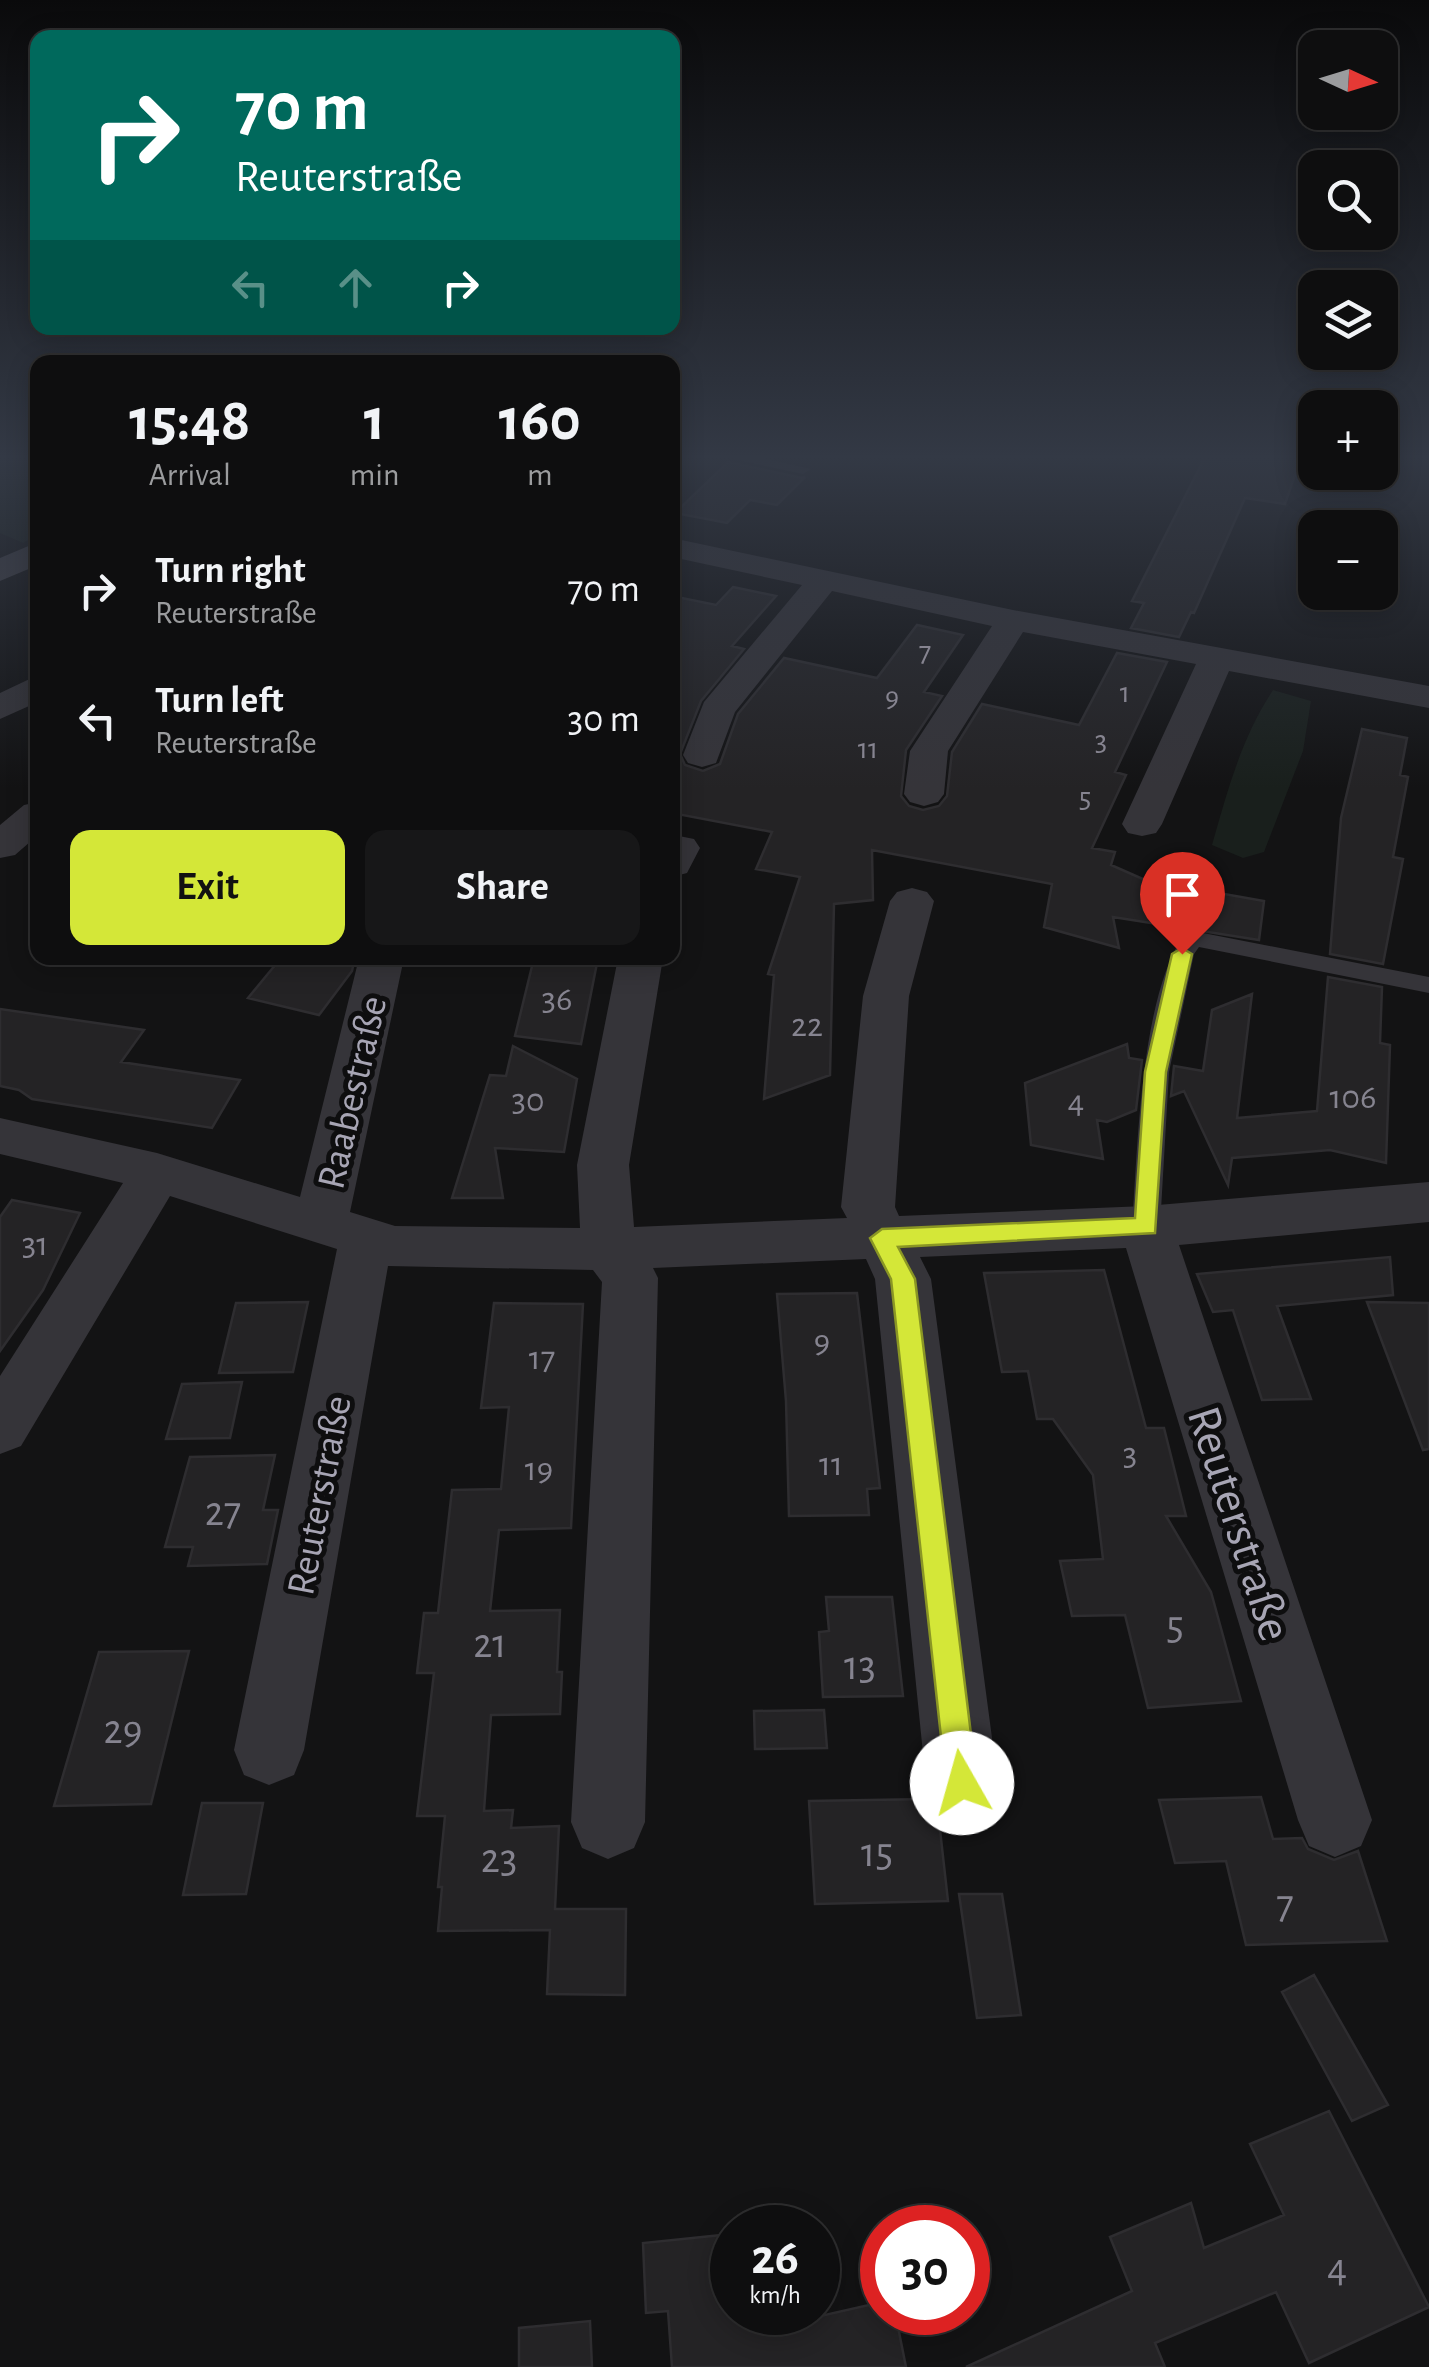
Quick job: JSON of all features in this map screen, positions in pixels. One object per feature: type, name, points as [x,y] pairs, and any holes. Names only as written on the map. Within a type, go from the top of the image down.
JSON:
[{"type":"street","points":[[760,567],[1013,620],[1429,697]]},
{"type":"street","points":[[702,755],[717,710],[823,582]]},
{"type":"street","points":[[924,794],[929,751],[1013,620]]},
{"type":"street","points":[[1142,824],[1216,659]]},
{"type":"street","points":[[0,708],[30,691]]},
{"type":"street","points":[[0,846],[30,821]]},
{"type":"street","points":[[912,900],[886,996],[868,1208],[903,1279],[962,1783]]},
{"type":"street","name":"Raabestraße","points":[[343,1232],[381,965]]},
{"type":"street","points":[[608,1822],[630,1278],[608,1249],[604,1165],[640,965]]},
{"type":"street","points":[[0,1136],[156,1172],[394,1247],[608,1249],[882,1238],[1146,1226],[1429,1202]]},
{"type":"street","points":[[0,1428],[156,1172]]},
{"type":"street","name":"Reuterstraße","points":[[1146,1226],[1335,1820]]},
{"type":"street","name":"Reuterstraße","points":[[269,1750],[343,1232]]},
{"type":"lane","name":"Reuterstraße","points":[[1146,1226],[1156,1072],[1182,954],[1193,938],[1429,985]]},
{"type":"shaded area","points":[[1273,690],[1311,701],[1303,751],[1264,852],[1243,858],[1212,845],[1244,746]]},
{"type":"building","points":[[1149,567],[1214,567],[1179,637],[1131,628],[1144,603],[1132,601]]},
{"type":"building","points":[[733,587],[776,596],[732,646],[744,649],[701,701],[680,754],[680,598],[716,605]]},
{"type":"building","points":[[917,625],[963,635],[924,692],[942,696],[906,750],[901,796],[909,806],[923,810],[939,806],[947,796],[952,752],[982,704],[1079,725],[1117,653],[1167,662],[1115,772],[1126,775],[1092,848],[1115,852],[1111,865],[1145,880],[1264,901],[1259,940],[1113,917],[1119,948],[1044,927],[1052,884],[872,850],[873,900],[834,904],[830,1075],[764,1099],[774,975],[768,974],[800,877],[756,869],[772,832],[680,815],[680,754],[685,765],[703,771],[720,764],[738,714],[784,658],[877,678]]},
{"type":"building","points":[[1362,729],[1407,738],[1400,775],[1408,777],[1393,857],[1403,859],[1383,964],[1330,954],[1341,818]]},
{"type":"building","points":[[275,965],[353,965],[319,1015],[248,998]]},
{"type":"building","points":[[532,965],[597,965],[581,1044],[515,1036]]},
{"type":"building","points":[[1328,977],[1382,987],[1380,1043],[1390,1045],[1386,1163],[1330,1150],[1232,1158],[1228,1185],[1184,1091],[1171,1096],[1174,1066],[1203,1071],[1212,1010],[1252,994],[1237,1118],[1317,1111]]},
{"type":"building","points":[[0,1009],[144,1030],[121,1062],[240,1080],[212,1128],[32,1099],[19,1090],[0,1086]]},
{"type":"building","points":[[1127,1044],[1129,1058],[1142,1060],[1136,1110],[1107,1122],[1097,1120],[1103,1159],[1031,1145],[1025,1083]]},
{"type":"building","points":[[513,1046],[577,1079],[564,1152],[495,1148],[503,1198],[452,1198],[490,1075],[506,1076]]},
{"type":"building","points":[[12,1200],[80,1213],[43,1290],[0,1351],[0,1217]]},
{"type":"building","points":[[1390,1257],[1393,1295],[1277,1306],[1311,1399],[1262,1400],[1233,1310],[1213,1312],[1197,1274]]},
{"type":"building","points":[[1104,1270],[1146,1428],[1164,1428],[1186,1516],[1166,1516],[1211,1592],[1241,1701],[1148,1708],[1125,1615],[1072,1616],[1060,1561],[1103,1559],[1093,1475],[1053,1419],[1037,1419],[1028,1371],[1002,1372],[984,1273]]},
{"type":"building","points":[[857,1293],[880,1488],[867,1489],[869,1515],[789,1516],[786,1401],[777,1294]]},
{"type":"building","points":[[308,1302],[293,1372],[219,1373],[236,1303]]},
{"type":"building","points":[[1367,1302],[1429,1303],[1429,1449],[1423,1450]]},
{"type":"building","points":[[494,1303],[583,1304],[571,1528],[499,1530],[490,1611],[560,1610],[560,1714],[491,1715],[484,1811],[513,1810],[511,1828],[559,1826],[555,1909],[626,1909],[625,1995],[547,1994],[550,1930],[438,1931],[445,1816],[417,1816],[434,1673],[417,1673],[424,1613],[438,1613],[452,1490],[501,1489],[509,1407],[481,1408]]},
{"type":"building","points":[[242,1382],[230,1438],[166,1439],[182,1384]]},
{"type":"building","points":[[275,1455],[263,1510],[278,1510],[267,1564],[188,1566],[193,1547],[165,1547],[190,1457]]},
{"type":"building","points":[[826,1597],[892,1597],[903,1696],[823,1697],[819,1632],[829,1631]]},
{"type":"building","points":[[189,1651],[151,1804],[54,1806],[99,1652]]},
{"type":"building","points":[[824,1710],[827,1748],[755,1749],[754,1711]]},
{"type":"building","points":[[1261,1797],[1273,1839],[1302,1838],[1308,1849],[1334,1860],[1358,1851],[1387,1941],[1246,1945],[1226,1861],[1175,1863],[1159,1800]]},
{"type":"building","points":[[929,1799],[938,1812],[948,1901],[815,1904],[809,1801]]},
{"type":"building","points":[[202,1803],[263,1803],[246,1894],[183,1895]]},
{"type":"building","points":[[959,1894],[1002,1894],[1021,2015],[977,2018]]},
{"type":"building","points":[[1314,1975],[1388,2105],[1352,2121],[1282,1992]]},
{"type":"building","points":[[1329,2111],[1429,2307],[1309,2363],[1276,2292],[1155,2343],[1165,2367],[966,2367],[1132,2291],[1110,2237],[1191,2203],[1204,2248],[1284,2215],[1250,2144]]},
{"type":"building","points":[[710,2236],[710,2335],[840,2335],[840,2312],[860,2307],[860,2335],[900,2335],[906,2367],[672,2367],[668,2311],[646,2313],[643,2243]]},
{"type":"building","points":[[590,2321],[592,2367],[519,2367],[519,2328]]},
{"type":"route","points":[[962,1783],[903,1279],[882,1238],[1146,1226],[1156,1072],[1182,954]]}]
